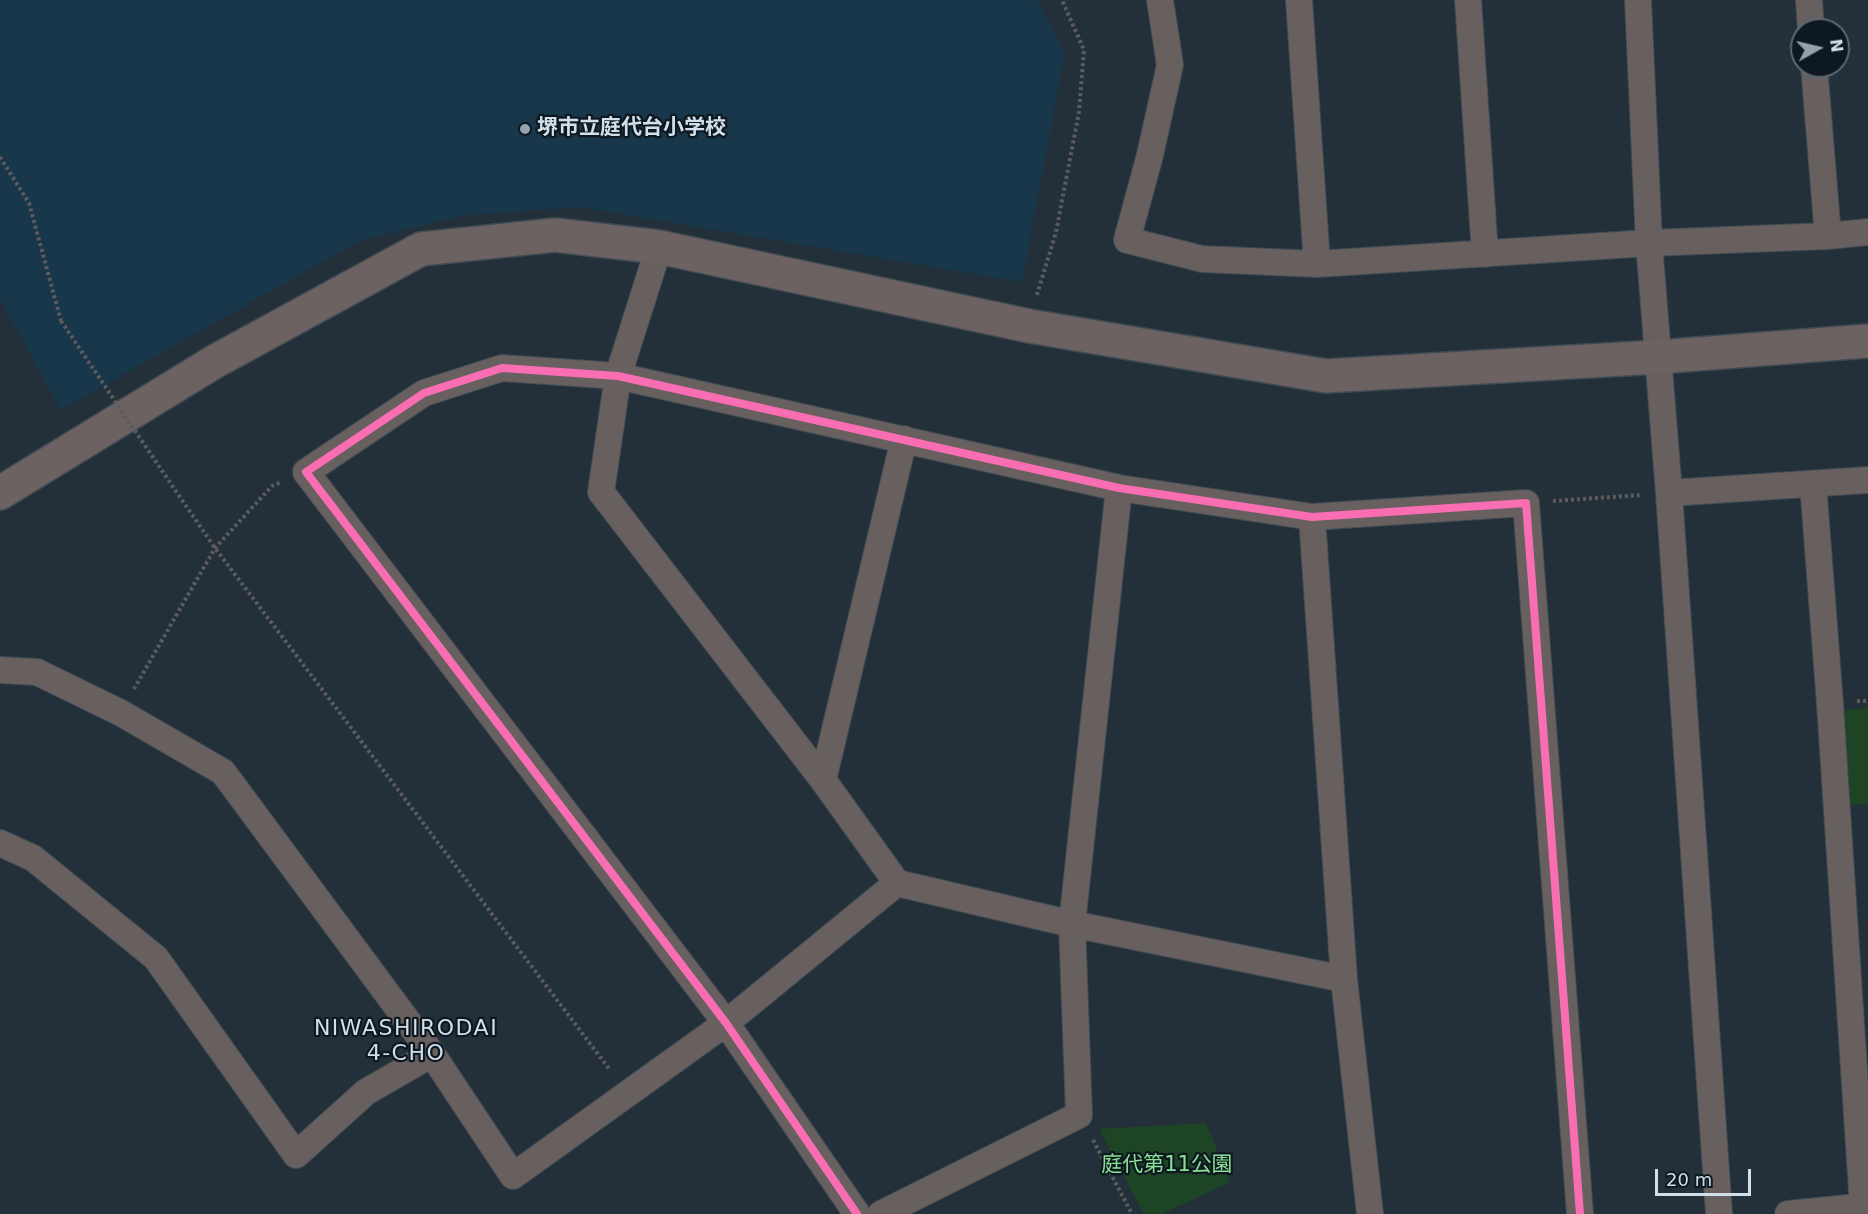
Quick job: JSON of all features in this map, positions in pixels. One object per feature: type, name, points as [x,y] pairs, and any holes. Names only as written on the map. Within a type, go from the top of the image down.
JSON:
[{"type":"street","points":[[1160,0],[1170,64],[1150,155],[1127,240],[1202,259],[1317,264],[1868,232]]},
{"type":"street","points":[[1299,0],[1317,264]]},
{"type":"street","points":[[1468,0],[1485,254]]},
{"type":"street","points":[[1638,0],[1649,243],[1669,492],[1719,1214]]},
{"type":"street","points":[[1809,0],[1810,18]]},
{"type":"street","points":[[1815,78],[1828,236]]},
{"type":"street","points":[[0,493],[214,362],[421,249],[555,235],[660,247],[1029,326],[1326,376],[1658,357],[1868,341]]},
{"type":"street","points":[[660,247],[618,376],[602,492],[823,780],[897,883],[1072,924],[1344,978]]},
{"type":"street","points":[[857,1214],[726,1023],[306,472],[424,393],[502,368],[618,376],[1119,488],[1312,518],[1526,503],[1580,1214]]},
{"type":"street","points":[[823,780],[904,439]]},
{"type":"street","points":[[1669,492],[1868,480]]},
{"type":"street","points":[[1788,1214],[1865,1206],[1813,484]]},
{"type":"street","points":[[881,1214],[1079,1115],[1072,924],[1119,488]]},
{"type":"street","points":[[1312,518],[1344,978],[1370,1214]]},
{"type":"street","points":[[0,670],[37,672],[121,713],[223,772],[432,1054],[513,1176],[726,1023],[897,883]]},
{"type":"street","points":[[0,843],[33,858],[156,958],[296,1155],[366,1092],[432,1054]]},
{"type":"path","points":[[1029,326],[1056,232],[1080,102],[1084,50],[1062,0]]},
{"type":"path","points":[[0,158],[29,203],[61,321],[215,548],[627,1094]]},
{"type":"path","points":[[121,713],[215,548],[272,486],[306,472]]},
{"type":"path","points":[[1526,503],[1669,492]]},
{"type":"path","points":[[1079,1115],[1132,1214]]},
{"type":"shaded area","name":"堺市立庭代台小学校","points":[[0,0],[1037,0],[1065,52],[1022,282],[579,207],[461,216],[359,241],[61,410],[0,299]]},
{"type":"green space","points":[[1868,708],[1868,804],[1851,805],[1844,710]]},
{"type":"green space","name":"庭代第11公園","points":[[1206,1123],[1230,1182],[1162,1214],[1144,1214],[1099,1129]]},
{"type":"cycle path","points":[[857,1214],[726,1023],[306,472],[424,393],[502,368],[618,376],[1119,488],[1312,517],[1526,503],[1580,1214]]},
{"type":"place","name":"堺市立庭代台小学校","points":[[525,129]]},
{"type":"district","name":"NIWASHIRODAI 4-CHO","points":[[406,1042]]}]
